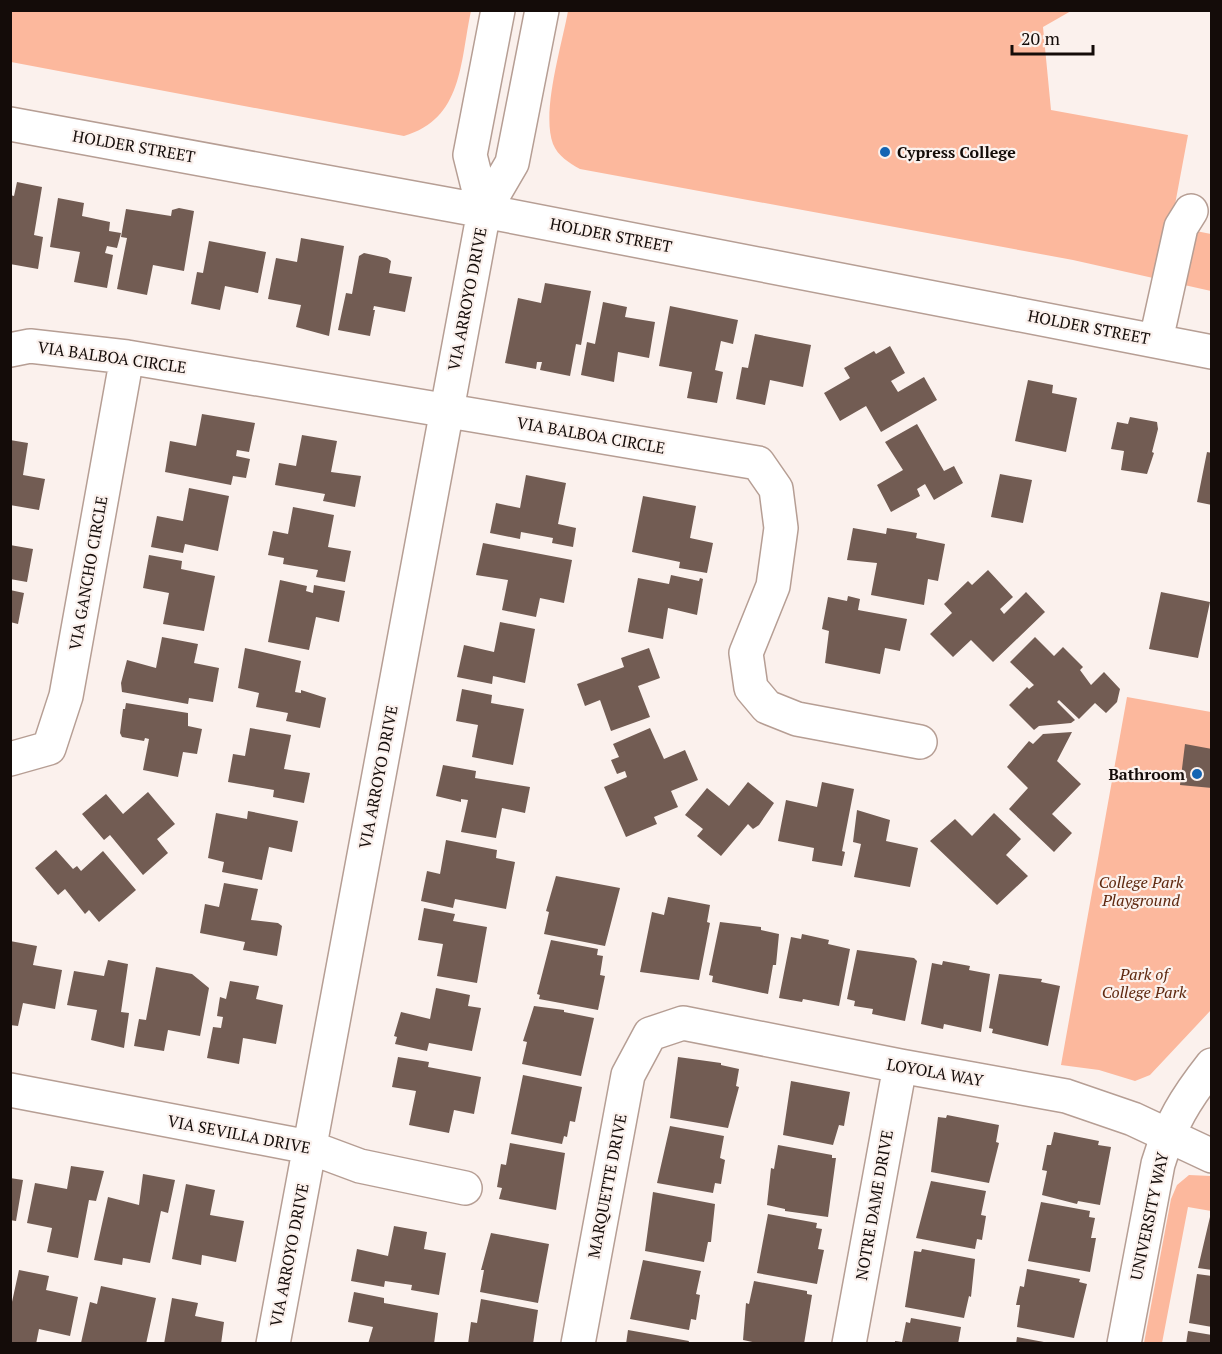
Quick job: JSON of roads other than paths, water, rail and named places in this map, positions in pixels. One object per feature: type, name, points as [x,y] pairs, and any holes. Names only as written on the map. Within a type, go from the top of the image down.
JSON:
[{"type":"street","points":[[484,211],[470,155],[498,10]]},
{"type":"street","points":[[484,211],[513,163],[542,10]]},
{"type":"street","name":"HOLDER STREET","points":[[10,123],[484,211],[1212,352]]},
{"type":"street","name":"VIA ARROYO DRIVE","points":[[273,1344],[484,211]]},
{"type":"street","points":[[1156,340],[1181,227],[1191,211]]},
{"type":"street","name":"VIA BALBOA CIRCLE","points":[[10,350],[30,346],[127,357],[758,463],[776,489],[781,528],[773,586],[746,653],[752,688],[767,707],[797,719],[920,742]]},
{"type":"street","name":"VIA GANCHO CIRCLE","points":[[10,759],[49,748],[66,696],[127,357]]},
{"type":"street","name":"LOYOLA WAY","points":[[650,1034],[683,1023],[1066,1096],[1133,1119],[1212,1156]]},
{"type":"street","name":"MARQUETTE DRIVE","points":[[578,1344],[628,1075],[650,1034]]},
{"type":"street","name":"UNIVERSITY WAY","points":[[1124,1344],[1157,1167],[1167,1136],[1183,1101],[1212,1065]]},
{"type":"street","name":"NOTRE DAME DRIVE","points":[[849,1344],[900,1066]]},
{"type":"street","name":"VIA SEVILLA DRIVE","points":[[10,1090],[309,1147],[360,1166],[465,1188]]},
{"type":"place","name":"Cypress College","points":[[885,152]]},
{"type":"place","name":"Bathroom","points":[[1197,774]]},
{"type":"park label","name":"College Park Playground","points":[[1141,891]]},
{"type":"park label","name":"Park of College Park","points":[[1144,983]]}]
